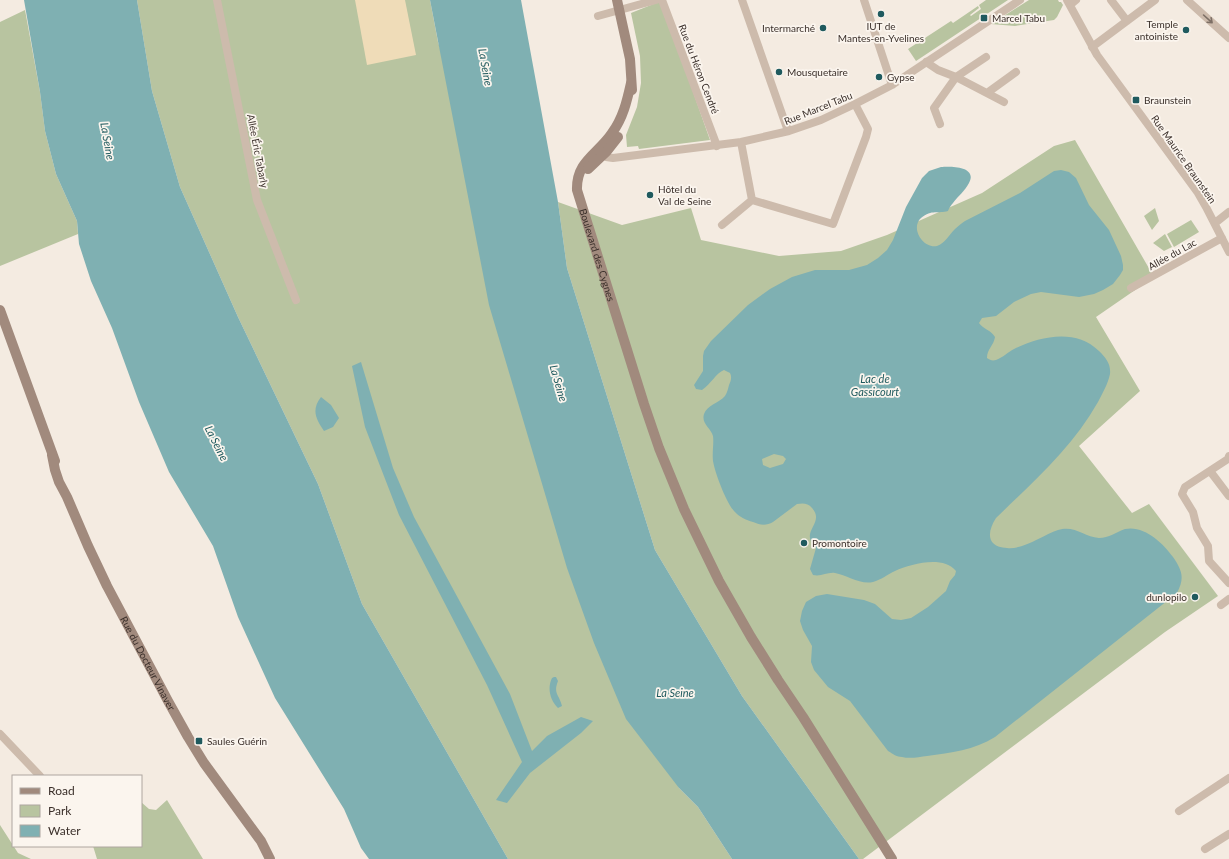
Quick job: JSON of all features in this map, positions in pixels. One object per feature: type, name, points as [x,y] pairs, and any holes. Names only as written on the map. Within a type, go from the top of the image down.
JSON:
[{"type":"main road","name":"Boulevard des Cygnes","points":[[617,0],[630,59],[631,109],[623,128],[615,140],[584,164],[579,174],[578,190],[581,204],[644,404],[659,448],[684,509],[719,581],[751,637],[892,859]]},
{"type":"main road","name":"Boulevard des Cygnes","points":[[603,149],[618,125],[625,108],[631,84]]},
{"type":"main road","name":"Rue du Docteur Vinaver","points":[[0,310],[52,455],[64,482],[67,497],[83,536],[107,586],[174,713],[204,763],[260,841],[270,859]]},
{"type":"main road","name":"Rue du Docteur Vinaver","points":[[245,820],[267,859]]},
{"type":"street","name":"Allée Éric Tabarly","points":[[217,0],[257,200],[296,300]]},
{"type":"street","points":[[598,16],[656,0]]},
{"type":"street","name":"Rue du Héron Cendré","points":[[662,0],[717,146]]},
{"type":"street","points":[[742,0],[788,131]]},
{"type":"street","points":[[864,0],[892,84]]},
{"type":"street","name":"Rue Marcel Tabu","points":[[603,149],[611,158],[717,146],[788,131],[821,120],[856,104],[892,84],[1020,0]]},
{"type":"street","points":[[1068,3],[1076,0]]},
{"type":"street","points":[[1111,0],[1127,21]]},
{"type":"street","points":[[1092,47],[1155,0]]},
{"type":"street","points":[[1187,0],[1229,38]]},
{"type":"street","name":"Rue Maurice Braunstein","points":[[1068,3],[1092,47],[1198,193],[1229,252]]},
{"type":"street","points":[[940,124],[934,108],[956,77],[986,57]]},
{"type":"street","points":[[926,62],[938,70],[956,77],[1004,102]]},
{"type":"street","points":[[987,94],[1016,72]]},
{"type":"street","points":[[752,200],[834,224],[868,129],[856,104]]},
{"type":"street","points":[[615,140],[615,149],[620,156]]},
{"type":"street","points":[[741,142],[752,200]]},
{"type":"street","points":[[722,225],[752,200]]},
{"type":"street","points":[[1215,223],[1229,212]]},
{"type":"street","name":"Allée du Lac","points":[[1131,288],[1222,238]]},
{"type":"street","points":[[1229,456],[1228,459],[1185,487],[1182,494],[1193,512],[1196,528],[1208,546],[1209,561],[1229,583]]},
{"type":"street","points":[[1210,471],[1229,496]]},
{"type":"street","points":[[1221,605],[1229,599]]},
{"type":"street","points":[[0,734],[39,775]]},
{"type":"street","points":[[1179,811],[1229,778]]},
{"type":"street","points":[[1205,849],[1229,834]]},
{"type":"green space","points":[[137,0],[430,0],[438,42],[679,788],[698,807],[732,859],[508,859],[362,604],[318,484],[238,317],[180,187],[152,91]]},
{"type":"green space","points":[[986,0],[1008,0],[916,61],[908,49],[951,21],[953,23],[978,6],[979,8],[970,15],[971,16],[981,9],[979,5]]},
{"type":"green space","points":[[1029,0],[1058,0],[1063,5],[1054,20],[1015,26],[991,24]]},
{"type":"green space","points":[[661,1],[710,140],[639,149],[638,146],[627,147],[626,135],[637,107],[641,83],[640,56],[631,13]]},
{"type":"green space","points":[[25,10],[40,92],[45,131],[56,174],[77,221],[78,234],[0,266],[0,22]]},
{"type":"green space","points":[[1075,140],[1154,277],[1096,317],[1140,391],[1079,446],[1132,513],[1149,504],[1218,596],[1165,632],[863,859],[859,859],[742,696],[655,550],[567,268],[558,202],[622,225],[691,208],[701,240],[779,256],[841,251],[887,235],[982,193],[1054,146]]},
{"type":"green space","points":[[1155,208],[1159,221],[1152,230],[1144,216]]},
{"type":"green space","points":[[1191,220],[1199,232],[1174,247],[1167,234]]},
{"type":"green space","points":[[1165,234],[1172,247],[1164,251],[1153,243]]},
{"type":"green space","points":[[167,800],[203,859],[97,859],[93,847],[142,847],[142,803],[149,809],[156,810]]},
{"type":"green space","points":[[0,825],[12,844],[12,847],[14,847],[18,853],[31,859],[0,859]]},
{"type":"sand","points":[[355,0],[405,0],[416,55],[367,65]]},
{"type":"water","points":[[24,0],[137,0],[152,91],[180,187],[238,317],[318,484],[362,604],[508,859],[369,859],[361,848],[344,809],[275,698],[238,617],[213,546],[169,472],[139,402],[112,328],[91,281],[79,244],[77,221],[56,174],[45,131],[40,92]]},
{"type":"water","name":"La Seine","points":[[430,0],[521,0],[558,202],[567,268],[655,550],[742,696],[859,859],[732,859],[698,807],[679,788],[626,719],[594,643],[567,568],[489,305]]},
{"type":"water","name":"Lac de Gassicourt","points":[[941,167],[956,167],[966,170],[970,173],[971,177],[967,186],[948,211],[925,215],[918,222],[917,227],[920,237],[927,244],[932,246],[940,245],[965,221],[1020,193],[1054,171],[1061,170],[1069,172],[1076,178],[1089,205],[1109,230],[1121,256],[1123,265],[1123,270],[1113,284],[1094,294],[1079,297],[1041,292],[1031,294],[1014,302],[996,316],[982,318],[979,323],[995,337],[987,355],[987,358],[990,360],[998,359],[1024,344],[1058,336],[1080,339],[1090,344],[1104,356],[1110,367],[1110,374],[1105,389],[1088,419],[1038,478],[996,518],[990,533],[992,542],[1000,547],[1013,548],[1026,545],[1058,530],[1069,529],[1089,536],[1103,538],[1125,529],[1132,528],[1146,532],[1164,546],[1179,566],[1182,578],[1177,593],[995,737],[971,748],[936,755],[908,758],[895,755],[888,751],[850,701],[828,687],[814,670],[811,662],[812,646],[800,621],[802,611],[806,602],[816,596],[827,594],[864,600],[875,604],[892,619],[901,620],[911,618],[928,607],[946,591],[956,571],[943,563],[927,562],[909,566],[895,571],[876,581],[868,583],[835,573],[813,575],[810,569],[816,548],[811,541],[810,533],[816,517],[809,505],[797,504],[773,522],[765,525],[740,517],[731,507],[721,487],[713,461],[713,436],[703,417],[710,406],[726,395],[731,380],[730,373],[724,370],[721,371],[702,390],[696,389],[694,385],[703,371],[704,351],[711,341],[748,305],[770,289],[792,277],[815,270],[849,270],[867,265],[887,250],[893,240],[906,207],[922,178],[929,171]],"holes":[[[774,454],[783,456],[786,459],[783,464],[770,468],[763,465],[762,459]]]},
{"type":"water","points":[[361,362],[393,468],[414,517],[510,694],[532,751],[547,736],[581,717],[593,721],[581,733],[530,773],[507,803],[496,800],[522,762],[487,685],[399,515],[365,427],[352,366]]},
{"type":"water","points":[[321,397],[331,405],[339,418],[333,427],[324,431],[317,418],[315,410]]},
{"type":"water","points":[[554,677],[556,677],[558,681],[556,691],[562,706],[558,708],[550,694],[550,682]]},
{"type":"place","name":"IUT de Mantes-en-Yvelines","points":[[881,14]]},
{"type":"place","name":"Marcel Tabu","points":[[984,18]]},
{"type":"place","name":"Intermarché","points":[[823,28]]},
{"type":"place","name":"Temple antoiniste","points":[[1186,30]]},
{"type":"place","name":"Mousquetaire","points":[[779,72]]},
{"type":"place","name":"Gypse","points":[[879,77]]},
{"type":"place","name":"Braunstein","points":[[1136,100]]},
{"type":"place","name":"Hôtel du Val de Seine","points":[[650,195]]},
{"type":"place","name":"Promontoire","points":[[804,543]]},
{"type":"place","name":"dunlopilo","points":[[1195,597]]},
{"type":"place","name":"Saules Guérin","points":[[199,741]]}]
